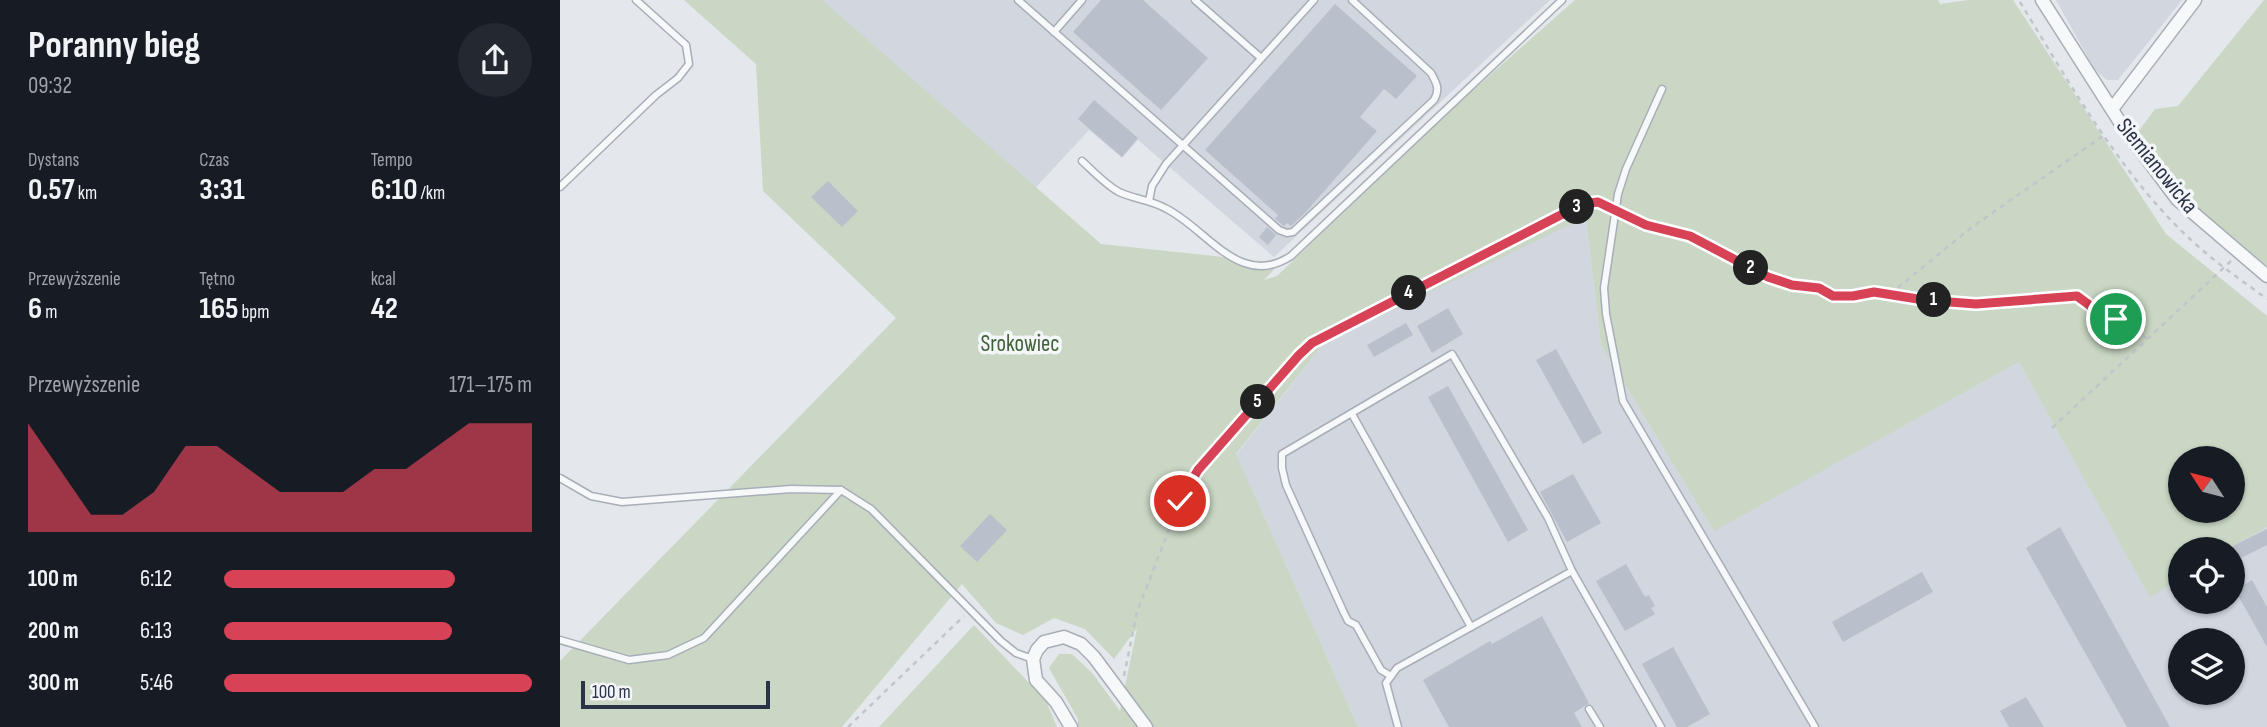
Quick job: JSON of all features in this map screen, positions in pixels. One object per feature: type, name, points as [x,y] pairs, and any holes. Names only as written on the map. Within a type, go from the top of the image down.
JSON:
[{"type":"street","name":"Siemianowicka","points":[[2042,0],[2123,127],[2177,199],[2267,276]]},
{"type":"street","name":"Siemianowicka","points":[[2112,109],[2195,0]]},
{"type":"street","points":[[1070,727],[1056,702],[1036,680],[1033,659],[1044,642],[1064,637],[1081,644],[1094,657],[1146,727]]},
{"type":"lane","points":[[560,187],[656,95],[678,78],[689,64],[686,45],[636,0]]},
{"type":"lane","points":[[1018,0],[1279,230],[1287,233],[1293,232],[1434,100],[1438,92],[1431,73],[1352,0]]},
{"type":"lane","points":[[1054,32],[1082,0]]},
{"type":"lane","points":[[1195,0],[1261,58]]},
{"type":"lane","points":[[1149,201],[1152,186],[1166,164],[1314,0]]},
{"type":"lane","points":[[1082,161],[1116,190],[1166,208],[1187,221],[1226,255],[1254,265],[1269,266],[1291,256],[1562,0]]},
{"type":"lane","points":[[1662,89],[1626,169],[1616,210],[1604,288],[1606,314],[1623,401],[1815,727]]},
{"type":"lane","points":[[1391,676],[1381,670],[1356,625],[1348,621],[1344,614],[1286,485],[1282,454],[1452,354],[1548,518],[1572,571],[1661,727]]},
{"type":"lane","points":[[1352,414],[1471,627]]},
{"type":"lane","points":[[560,478],[591,496],[622,502],[791,489],[841,491],[871,509],[1001,640],[1016,653],[1033,659]]},
{"type":"lane","points":[[560,640],[629,660],[668,655],[704,638],[841,491]]},
{"type":"lane","points":[[1398,727],[1386,683],[1397,668],[1572,571]]},
{"type":"lane","points":[[1590,709],[1600,727]]},
{"type":"path","points":[[1889,294],[1972,227],[2105,135]]},
{"type":"path","points":[[1121,693],[1137,612],[1180,501],[1198,470],[1299,355],[1312,343],[1582,204],[1598,202],[1646,225],[1690,236],[1768,277],[1792,285],[1819,288],[1833,296],[1874,292],[1976,304],[2077,296],[2148,339]]},
{"type":"path","points":[[2052,428],[2238,253]]},
{"type":"path","points":[[848,727],[971,609]]},
{"type":"shaded area","points":[[811,0],[1550,0],[1274,257],[1138,140],[1122,158],[1089,130],[1029,195]]},
{"type":"shaded area","points":[[2056,0],[2182,0],[2118,80],[2107,80],[2095,70]]},
{"type":"shaded area","points":[[1586,216],[1601,345],[1714,530],[2019,362],[2150,596],[2168,586],[2168,614],[2245,614],[2245,540],[2267,527],[2267,727],[1358,727],[1236,455],[1324,343]]},
{"type":"green space","name":"Srokowiec","points":[[684,0],[822,0],[1101,244],[1280,263],[1264,280],[1277,276],[1455,106],[1575,0],[1938,0],[1940,4],[1969,0],[2013,0],[2166,234],[2267,316],[2267,527],[2245,540],[2245,537],[2168,537],[2168,586],[2150,597],[2019,362],[1714,531],[1601,345],[1586,217],[1324,343],[1236,454],[1358,727],[1078,727],[1078,719],[1049,668],[1059,654],[1072,654],[1093,674],[1120,711],[1137,628],[1114,659],[1085,629],[1054,618],[1023,635],[996,623],[962,584],[842,727],[560,727],[560,661],[896,318],[763,191],[756,64]]},
{"type":"green space","points":[[2264,0],[2267,0],[2267,266],[2178,192],[2138,132],[2155,109],[2178,106]]},
{"type":"green space","points":[[974,625],[1046,701],[1057,727],[879,727]]},
{"type":"building","points":[[1101,0],[1143,0],[1208,58],[1161,110],[1073,32]]},
{"type":"building","points":[[1335,4],[1417,76],[1396,99],[1384,89],[1360,117],[1377,131],[1305,213],[1291,226],[1287,223],[1284,226],[1275,219],[1278,215],[1205,150]]},
{"type":"building","points":[[1094,100],[1138,138],[1122,157],[1078,119]]},
{"type":"building","points":[[828,181],[858,211],[842,227],[811,197]]},
{"type":"building","points":[[1267,227],[1276,235],[1268,245],[1259,237]]},
{"type":"building","points":[[1448,308],[1463,334],[1432,353],[1417,326]]},
{"type":"building","points":[[1406,323],[1413,335],[1374,357],[1367,345]]},
{"type":"building","points":[[1556,349],[1602,433],[1583,444],[1536,360]]},
{"type":"building","points":[[1448,386],[1528,530],[1508,542],[1428,397]]},
{"type":"building","points":[[1573,474],[1601,523],[1567,542],[1540,492]]},
{"type":"building","points":[[990,514],[1007,530],[977,562],[960,546]]},
{"type":"building","points":[[2060,527],[2170,727],[2127,727],[2026,548]]},
{"type":"building","points":[[2267,529],[2267,545],[2245,556],[2245,540]]},
{"type":"building","points":[[1626,564],[1645,597],[1649,595],[1655,606],[1651,608],[1655,614],[1625,631],[1596,581]]},
{"type":"building","points":[[1922,572],[1933,592],[1843,642],[1832,622]]},
{"type":"building","points":[[2252,580],[2267,607],[2267,647],[2245,608],[2245,584]]},
{"type":"building","points":[[1542,616],[1589,703],[1574,713],[1582,727],[1449,727],[1423,680],[1490,641],[1492,644]]},
{"type":"building","points":[[1673,647],[1710,714],[1687,727],[1677,727],[1642,664]]},
{"type":"building","points":[[2026,697],[2044,727],[2009,727],[2000,711]]},
{"type":"route","points":[[1180,501],[1198,470],[1312,343],[1582,204],[1598,202],[1646,225],[1690,236],[1768,277],[1792,285],[1819,288],[1833,296],[1874,292],[1924,300],[1976,304],[2077,296],[2116,319]]}]
